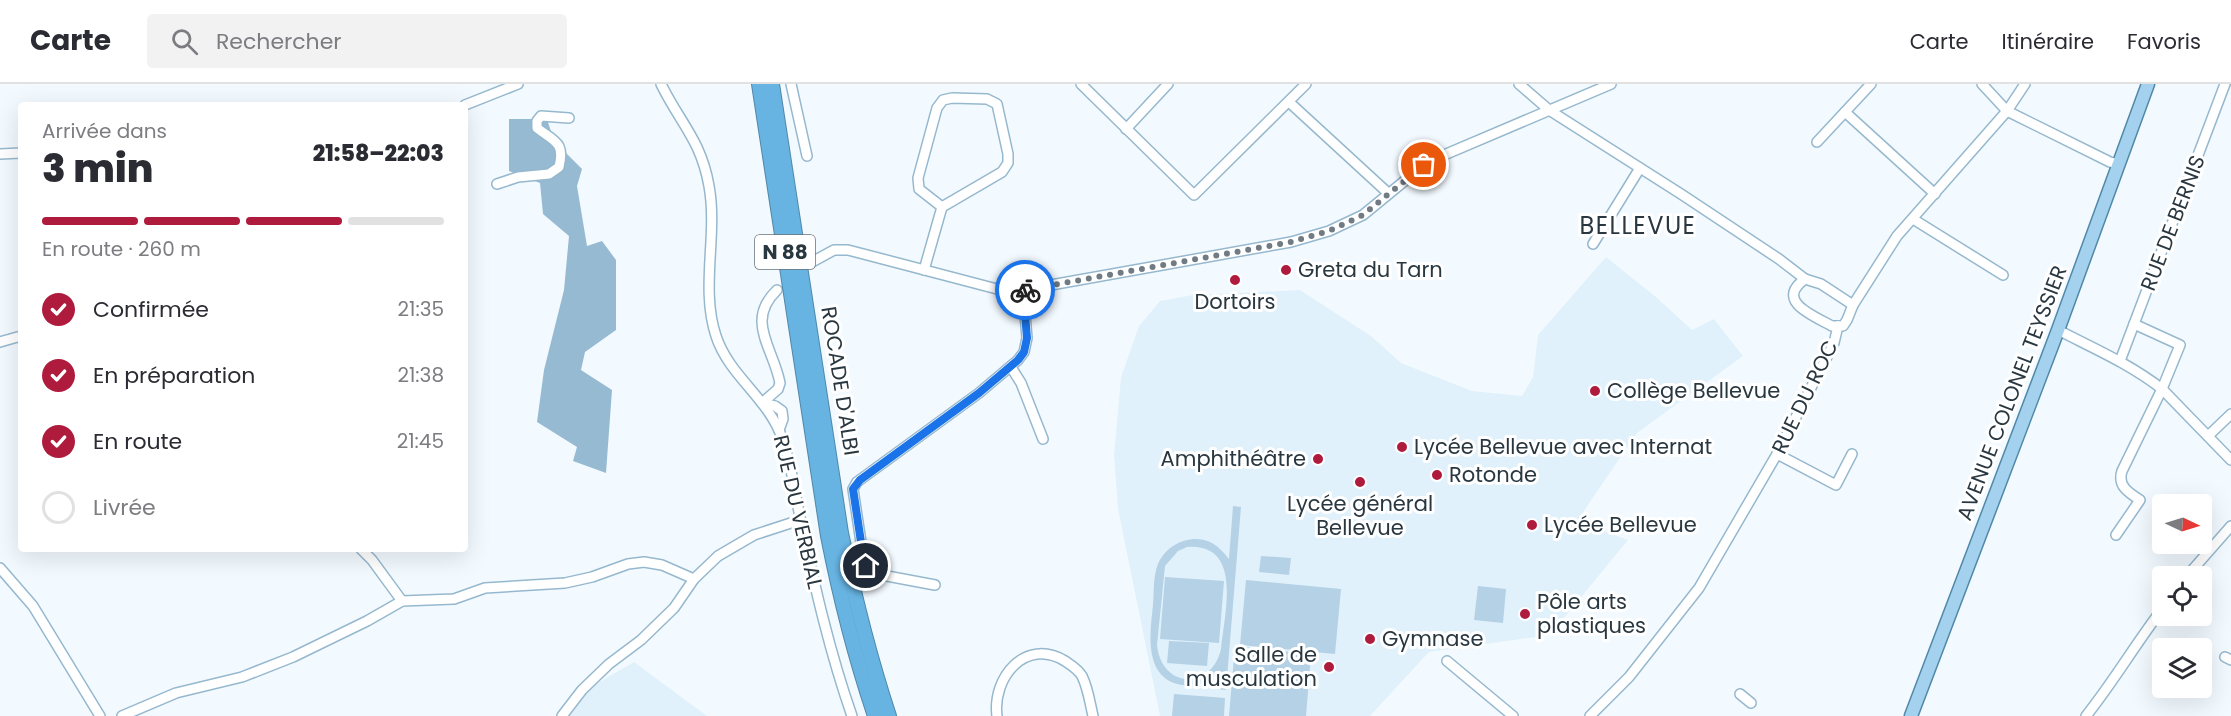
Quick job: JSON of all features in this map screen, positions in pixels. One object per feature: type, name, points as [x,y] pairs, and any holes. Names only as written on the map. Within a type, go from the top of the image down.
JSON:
[{"type":"highway","name":"ROCADE D'ALBI","points":[[759,84],[828,536],[841,601],[875,716]]},
{"type":"highway","name":"ROCADE D'ALBI","points":[[772,84],[852,587],[872,663],[890,716]]},
{"type":"main road","name":"AVENUE COLONEL TEYSSIER","points":[[1911,716],[2058,330],[2148,84]]},
{"type":"street","points":[[468,104],[519,84]]},
{"type":"street","name":"RUE DU VERBIAL","points":[[661,84],[697,143],[710,189],[710,310],[716,336],[740,378],[762,403],[779,430],[789,458],[800,520],[825,627],[838,677],[852,716]]},
{"type":"street","points":[[792,84],[807,156]]},
{"type":"street","points":[[1081,84],[1194,195],[1306,84]]},
{"type":"street","points":[[1126,129],[1168,84]]},
{"type":"street","points":[[1520,84],[1549,110],[1779,259],[1805,279],[1821,284],[1853,305]]},
{"type":"street","points":[[812,262],[823,254],[841,249],[997,289],[1023,290],[1291,242],[1329,231],[1363,215],[1424,165],[1444,155],[1611,84]]},
{"type":"street","points":[[1818,142],[1871,84]]},
{"type":"street","points":[[1982,84],[2007,111],[2110,162],[2119,164]]},
{"type":"street","name":"RUE DU ROC","points":[[1590,716],[1629,676],[1699,588],[1777,454],[1834,343],[1838,326],[1843,326],[1847,320],[1853,305],[1877,265],[1898,236],[2007,111],[2025,84]]},
{"type":"street","name":"RUE DE BERNIS","points":[[2120,361],[2225,84]]},
{"type":"street","points":[[924,270],[942,207],[1002,172],[1008,163],[997,104],[994,101],[946,99],[939,102],[918,184],[922,193],[942,207]]},
{"type":"street","points":[[1289,102],[1388,193]]},
{"type":"street","points":[[1845,112],[1935,194]]},
{"type":"street","points":[[497,184],[518,177],[549,174],[559,167],[563,153],[557,141],[537,128],[537,122],[541,116],[569,118]]},
{"type":"street","points":[[0,154],[18,153]]},
{"type":"street","points":[[1593,244],[1640,168]]},
{"type":"street","points":[[1913,219],[2003,275]]},
{"type":"street","points":[[1805,279],[1795,288],[1793,297],[1796,303],[1832,326],[1838,326]]},
{"type":"street","points":[[762,403],[778,389],[780,382],[761,322],[763,307],[767,299],[777,290]]},
{"type":"street","points":[[935,585],[871,573],[864,562],[853,489],[860,480],[1018,360],[1026,345],[1027,330],[1023,290]]},
{"type":"street","points":[[2116,535],[2140,501],[2126,490],[2120,478],[2180,345],[2134,324]]},
{"type":"street","points":[[2058,330],[2120,361],[2162,389],[2231,460]]},
{"type":"street","points":[[0,342],[18,337]]},
{"type":"street","points":[[1011,367],[1021,383],[1043,439]]},
{"type":"street","points":[[2208,436],[2231,414]]},
{"type":"street","points":[[1777,454],[1836,485],[1852,454]]},
{"type":"street","points":[[562,716],[582,690],[609,664],[641,640],[674,608],[694,579],[718,556],[754,535],[800,520]]},
{"type":"street","points":[[2196,566],[2231,526]]},
{"type":"street","points":[[364,552],[402,601]]},
{"type":"street","points":[[122,716],[176,693],[242,676],[293,657],[402,601],[454,599],[485,588],[565,583],[592,577],[628,564],[644,562],[662,565],[694,579]]},
{"type":"street","points":[[0,568],[33,606],[100,716]]},
{"type":"street","points":[[2086,716],[2112,683],[2152,622]]},
{"type":"street","points":[[997,716],[997,694],[1005,674],[1020,660],[1041,654],[1060,658],[1081,674],[1093,716]]},
{"type":"street","points":[[1447,661],[1513,716]]},
{"type":"street","points":[[1740,694],[1751,703]]},
{"type":"shaded area","points":[[509,119],[547,119],[554,141],[582,169],[577,186],[587,246],[602,241],[616,260],[616,330],[585,352],[581,370],[612,390],[606,473],[573,461],[577,447],[537,422],[544,370],[564,290],[569,236],[543,214],[540,183],[509,171]]},
{"type":"shaded area","name":"Lycée général Bellevue","points":[[1606,257],[1656,297],[1692,330],[1714,319],[1743,356],[1637,433],[1577,521],[1628,540],[1550,635],[1429,652],[1370,716],[1160,716],[1118,509],[1114,455],[1121,377],[1139,326],[1160,301],[1193,295],[1300,290],[1371,336],[1401,363],[1472,391],[1522,396],[1533,377],[1538,335]]},
{"type":"shaded area","points":[[1233,506],[1241,507],[1226,690],[1218,689],[1219,672],[1211,679],[1197,685],[1182,685],[1169,681],[1161,674],[1152,653],[1154,579],[1158,564],[1174,545],[1197,539],[1212,543],[1229,559]],"holes":[[[1187,547],[1205,549],[1217,556],[1224,568],[1227,600],[1221,649],[1216,663],[1207,673],[1197,678],[1187,679],[1167,670],[1160,659],[1157,645],[1165,566],[1178,551]]]},
{"type":"shaded area","points":[[1261,556],[1291,558],[1289,575],[1259,572]]},
{"type":"shaded area","points":[[1165,577],[1224,581],[1219,643],[1160,639]]},
{"type":"shaded area","points":[[1246,580],[1341,589],[1335,654],[1240,645]]},
{"type":"shaded area","points":[[1478,586],[1506,589],[1503,623],[1474,620]]},
{"type":"shaded area","points":[[1169,641],[1209,643],[1207,666],[1167,663]]},
{"type":"shaded area","points":[[1235,646],[1311,654],[1306,716],[1229,716]]},
{"type":"shaded area","points":[[634,662],[707,716],[568,716],[589,688]]},
{"type":"shaded area","points":[[1174,694],[1225,698],[1224,716],[1172,716]]},
{"type":"way so far","points":[[1025,290],[1291,242],[1329,231],[1363,215],[1424,165]]},
{"type":"place","name":"Greta du Tarn","points":[[1286,270]]},
{"type":"place","name":"Dortoirs","points":[[1235,280]]},
{"type":"place","name":"Collège Bellevue","points":[[1595,391]]},
{"type":"place","name":"Lycée Bellevue avec Internat","points":[[1402,447]]},
{"type":"place","name":"Amphithéâtre","points":[[1318,459]]},
{"type":"place","name":"Rotonde","points":[[1437,475]]},
{"type":"place","name":"Lycée général Bellevue","points":[[1360,482]]},
{"type":"place","name":"Lycée Bellevue","points":[[1532,525]]},
{"type":"place","name":"Pôle arts plastiques","points":[[1525,614]]},
{"type":"place","name":"Gymnase","points":[[1370,639]]},
{"type":"place","name":"Salle de musculation","points":[[1329,667]]},
{"type":"district","name":"BELLEVUE","points":[[1638,226]]},
{"type":"route","points":[[866,566],[853,489],[857,482],[979,393],[1018,360],[1024,352],[1027,338],[1023,290],[1025,290]]}]
